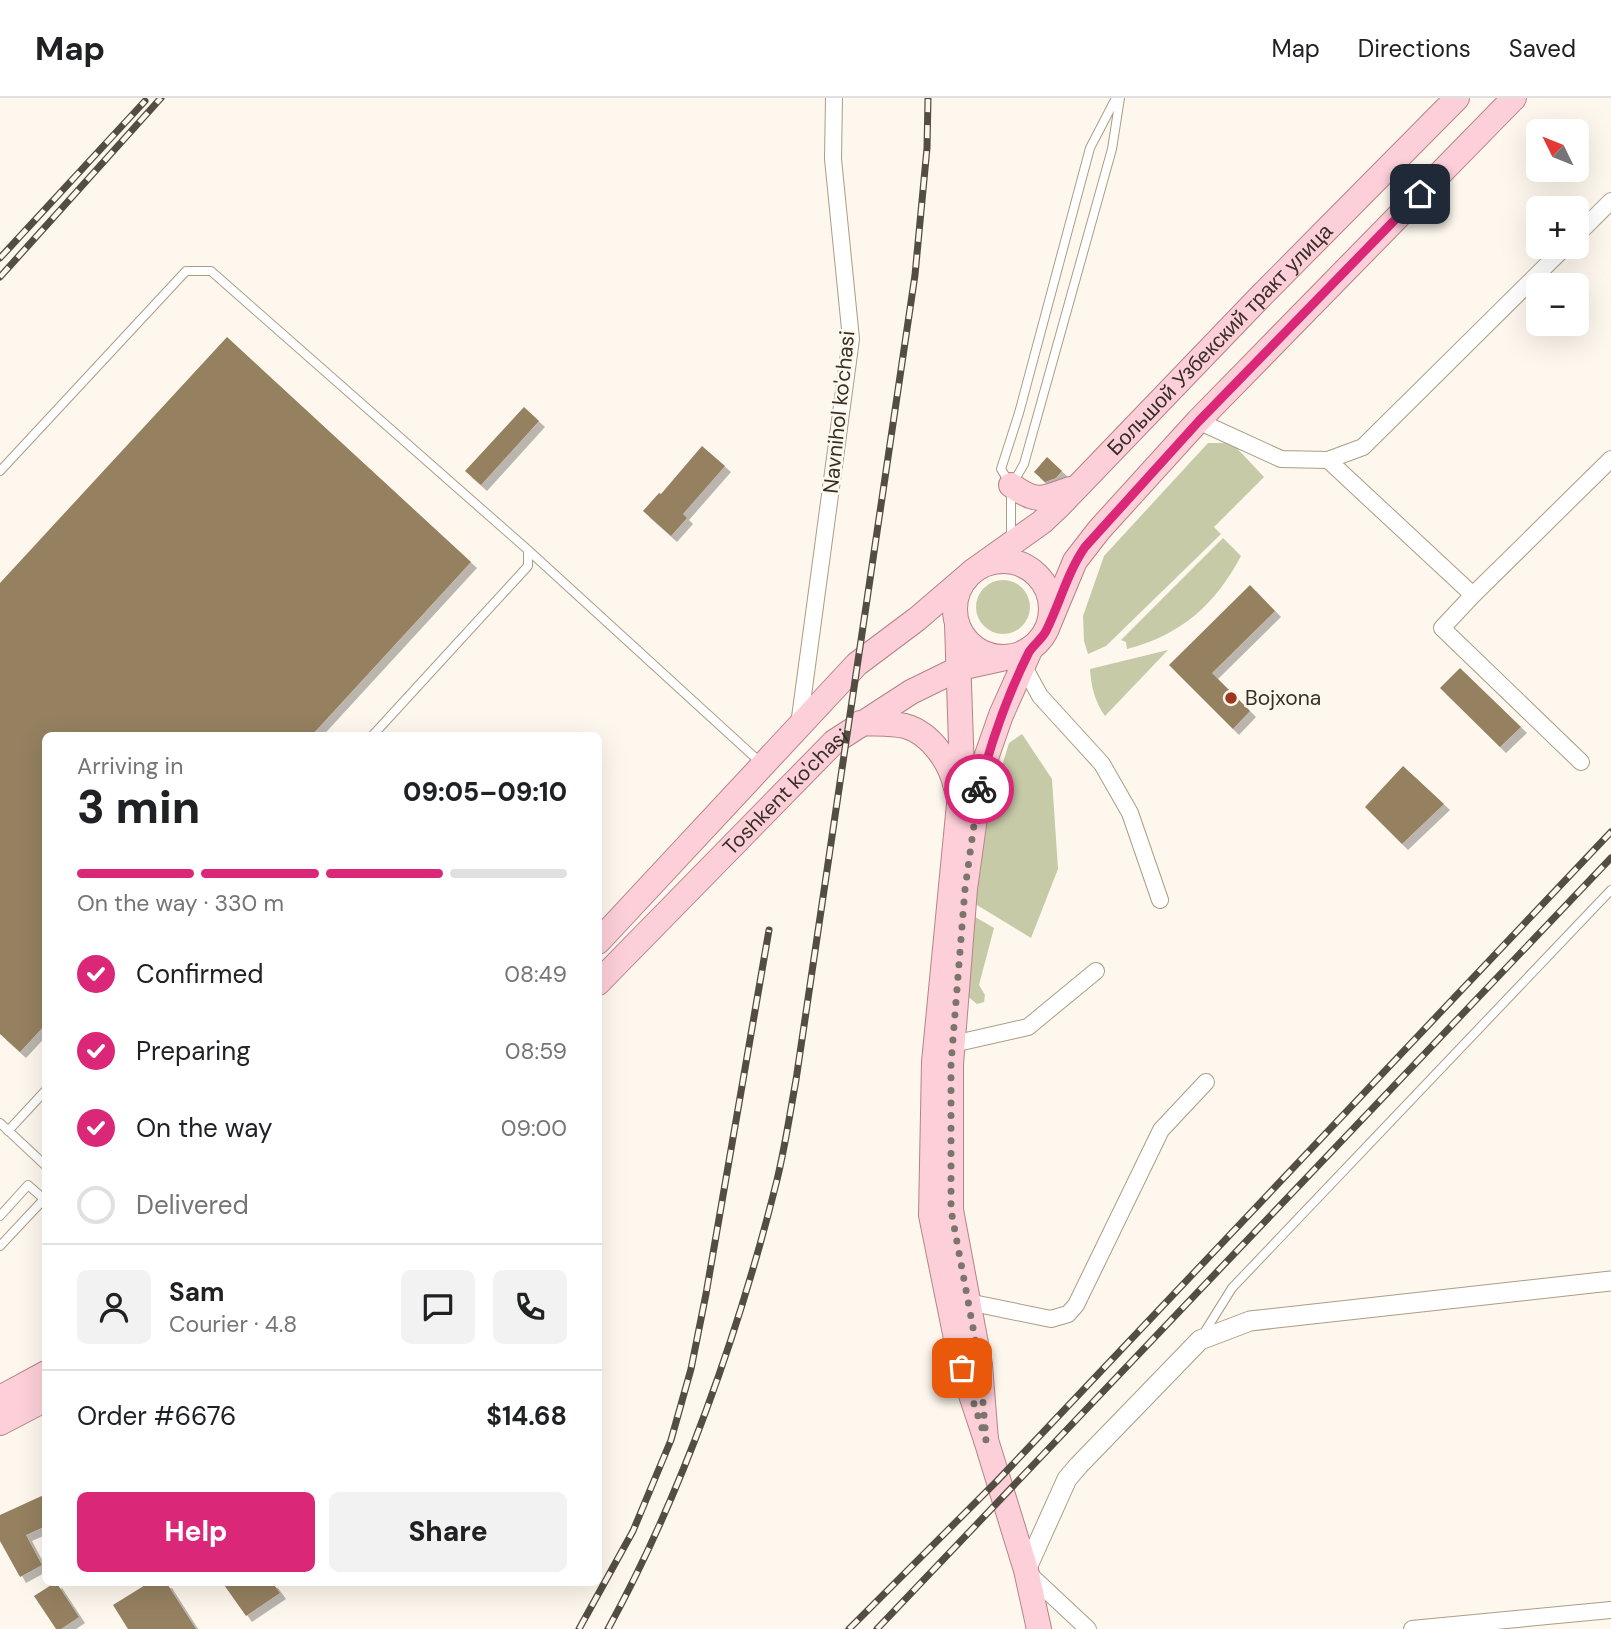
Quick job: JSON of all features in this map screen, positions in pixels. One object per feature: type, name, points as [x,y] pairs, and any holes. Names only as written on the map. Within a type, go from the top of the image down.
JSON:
[{"type":"main road","name":"Большой Узбекский тракт улица","points":[[1012,552],[1081,485],[1259,298],[1457,98]]},
{"type":"main road","name":"Большой Узбекский тракт улица","points":[[1050,621],[1075,562],[1085,547],[1199,421],[1514,98]]},
{"type":"main road","points":[[1011,485],[1026,496],[1042,499],[1081,485]]},
{"type":"main road","points":[[986,1440],[980,1365],[951,1210],[944,1042],[978,796],[987,755],[1022,657],[1046,632],[1050,621],[1052,606],[1048,590],[1040,577],[1012,552],[973,571],[959,589],[955,612],[960,668],[962,773],[931,1215],[962,1368],[1026,1570],[1039,1629]]},
{"type":"main road","name":"Toshkent ko'chasi","points":[[602,938],[857,664],[917,619],[973,571]]},
{"type":"main road","points":[[957,624],[972,646],[984,653],[997,657],[1022,657]]},
{"type":"main road","name":"Toshkent ko'chasi","points":[[602,979],[834,742],[911,692],[960,668],[1022,657]]},
{"type":"main road","points":[[860,723],[903,726],[925,737],[945,759],[954,777],[959,804]]},
{"type":"main road","points":[[0,1398],[42,1375]]},
{"type":"main road","points":[[0,1423],[42,1401]]},
{"type":"street","name":"Navnihol ko'chasi","points":[[799,725],[851,339],[834,159],[834,98]]},
{"type":"street","points":[[1589,223],[1611,201]]},
{"type":"street","points":[[1199,421],[1281,459],[1328,460],[1363,447],[1553,259]]},
{"type":"street","points":[[1581,762],[1441,628],[1611,459]]},
{"type":"street","points":[[1328,460],[1473,595]]},
{"type":"street","points":[[1022,657],[1040,696],[1102,764],[1130,813],[1160,900]]},
{"type":"street","points":[[944,1042],[1028,1027],[1096,971]]},
{"type":"street","points":[[968,1301],[1051,1319],[1068,1314],[1076,1305],[1161,1130],[1206,1082]]},
{"type":"street","points":[[1088,1629],[1026,1570],[1067,1479],[1200,1340],[1250,1321],[1611,1281]]},
{"type":"street","points":[[1412,1629],[1611,1610]]},
{"type":"lane","points":[[1012,552],[1011,485],[1002,469],[1090,148],[1118,98]]},
{"type":"lane","points":[[1011,485],[1024,464],[1112,149],[1118,98]]},
{"type":"lane","points":[[0,471],[186,271],[211,271],[528,550],[764,765]]},
{"type":"lane","points":[[376,732],[528,566],[528,550]]},
{"type":"lane","points":[[1200,1340],[1232,1288],[1611,890]]},
{"type":"lane","points":[[8,1130],[42,1094]]},
{"type":"lane","points":[[0,1123],[42,1162]]},
{"type":"lane","points":[[0,1216],[28,1185],[42,1196]]},
{"type":"lane","points":[[0,1246],[42,1201]]},
{"type":"green space","points":[[1208,443],[1232,443],[1264,477],[1214,527],[1221,534],[1106,646],[1088,654],[1084,641],[1083,616],[1104,556]]},
{"type":"green space","points":[[1223,538],[1241,556],[1208,603],[1180,626],[1127,649],[1126,642],[1121,640]]},
{"type":"green space","points":[[1008,580],[1018,584],[1026,592],[1030,607],[1026,622],[1018,630],[998,634],[988,630],[980,622],[976,602],[980,592],[988,584]]},
{"type":"green space","points":[[1168,650],[1105,716],[1094,694],[1090,669]]},
{"type":"green space","points":[[1022,734],[1052,779],[1058,869],[1031,938],[972,902],[986,819],[1009,743]]},
{"type":"green space","points":[[970,914],[994,928],[979,985],[985,995],[984,1002],[977,1004],[966,995]]},
{"type":"building","points":[[227,337],[471,562],[315,732],[42,732],[42,1028],[20,1052],[0,1034],[0,583]]},
{"type":"building","points":[[524,407],[539,421],[481,485],[465,471]]},
{"type":"building","points":[[702,446],[725,466],[683,514],[687,518],[671,536],[643,511]]},
{"type":"building","points":[[1047,457],[1062,471],[1056,478],[1045,482],[1034,472]]},
{"type":"building","points":[[1250,585],[1275,611],[1212,673],[1250,711],[1233,729],[1169,665]]},
{"type":"building","points":[[1460,668],[1521,727],[1500,747],[1440,688]]},
{"type":"building","points":[[1403,766],[1444,804],[1402,844],[1365,807]]},
{"type":"building","points":[[42,1496],[42,1528],[26,1535],[42,1565],[20,1577],[0,1541],[0,1515]]},
{"type":"building","points":[[50,1586],[59,1586],[79,1617],[61,1629],[56,1629],[34,1596]]},
{"type":"building","points":[[144,1586],[169,1586],[196,1629],[128,1629],[113,1605]]},
{"type":"building","points":[[225,1586],[275,1586],[280,1593],[246,1616]]},
{"type":"railway","points":[[0,277],[161,98]]},
{"type":"railway","points":[[608,1629],[660,1523],[706,1410],[745,1294],[777,1180],[796,1080],[915,275],[927,148],[928,98]]},
{"type":"railway","points":[[0,258],[145,101]]},
{"type":"railway","points":[[849,1629],[997,1481],[1611,832]]},
{"type":"railway","points":[[877,1629],[1611,858]]},
{"type":"railway","points":[[579,1629],[633,1531],[671,1440],[691,1369],[769,930]]},
{"type":"way so far","points":[[962,1368],[986,1440],[980,1365],[951,1210],[951,1064],[965,889],[979,789]]},
{"type":"place","name":"Bojxona","points":[[1231,698]]},
{"type":"route","points":[[979,789],[1001,715],[1031,648],[1046,632],[1075,562],[1085,547],[1199,421],[1420,194]]}]
